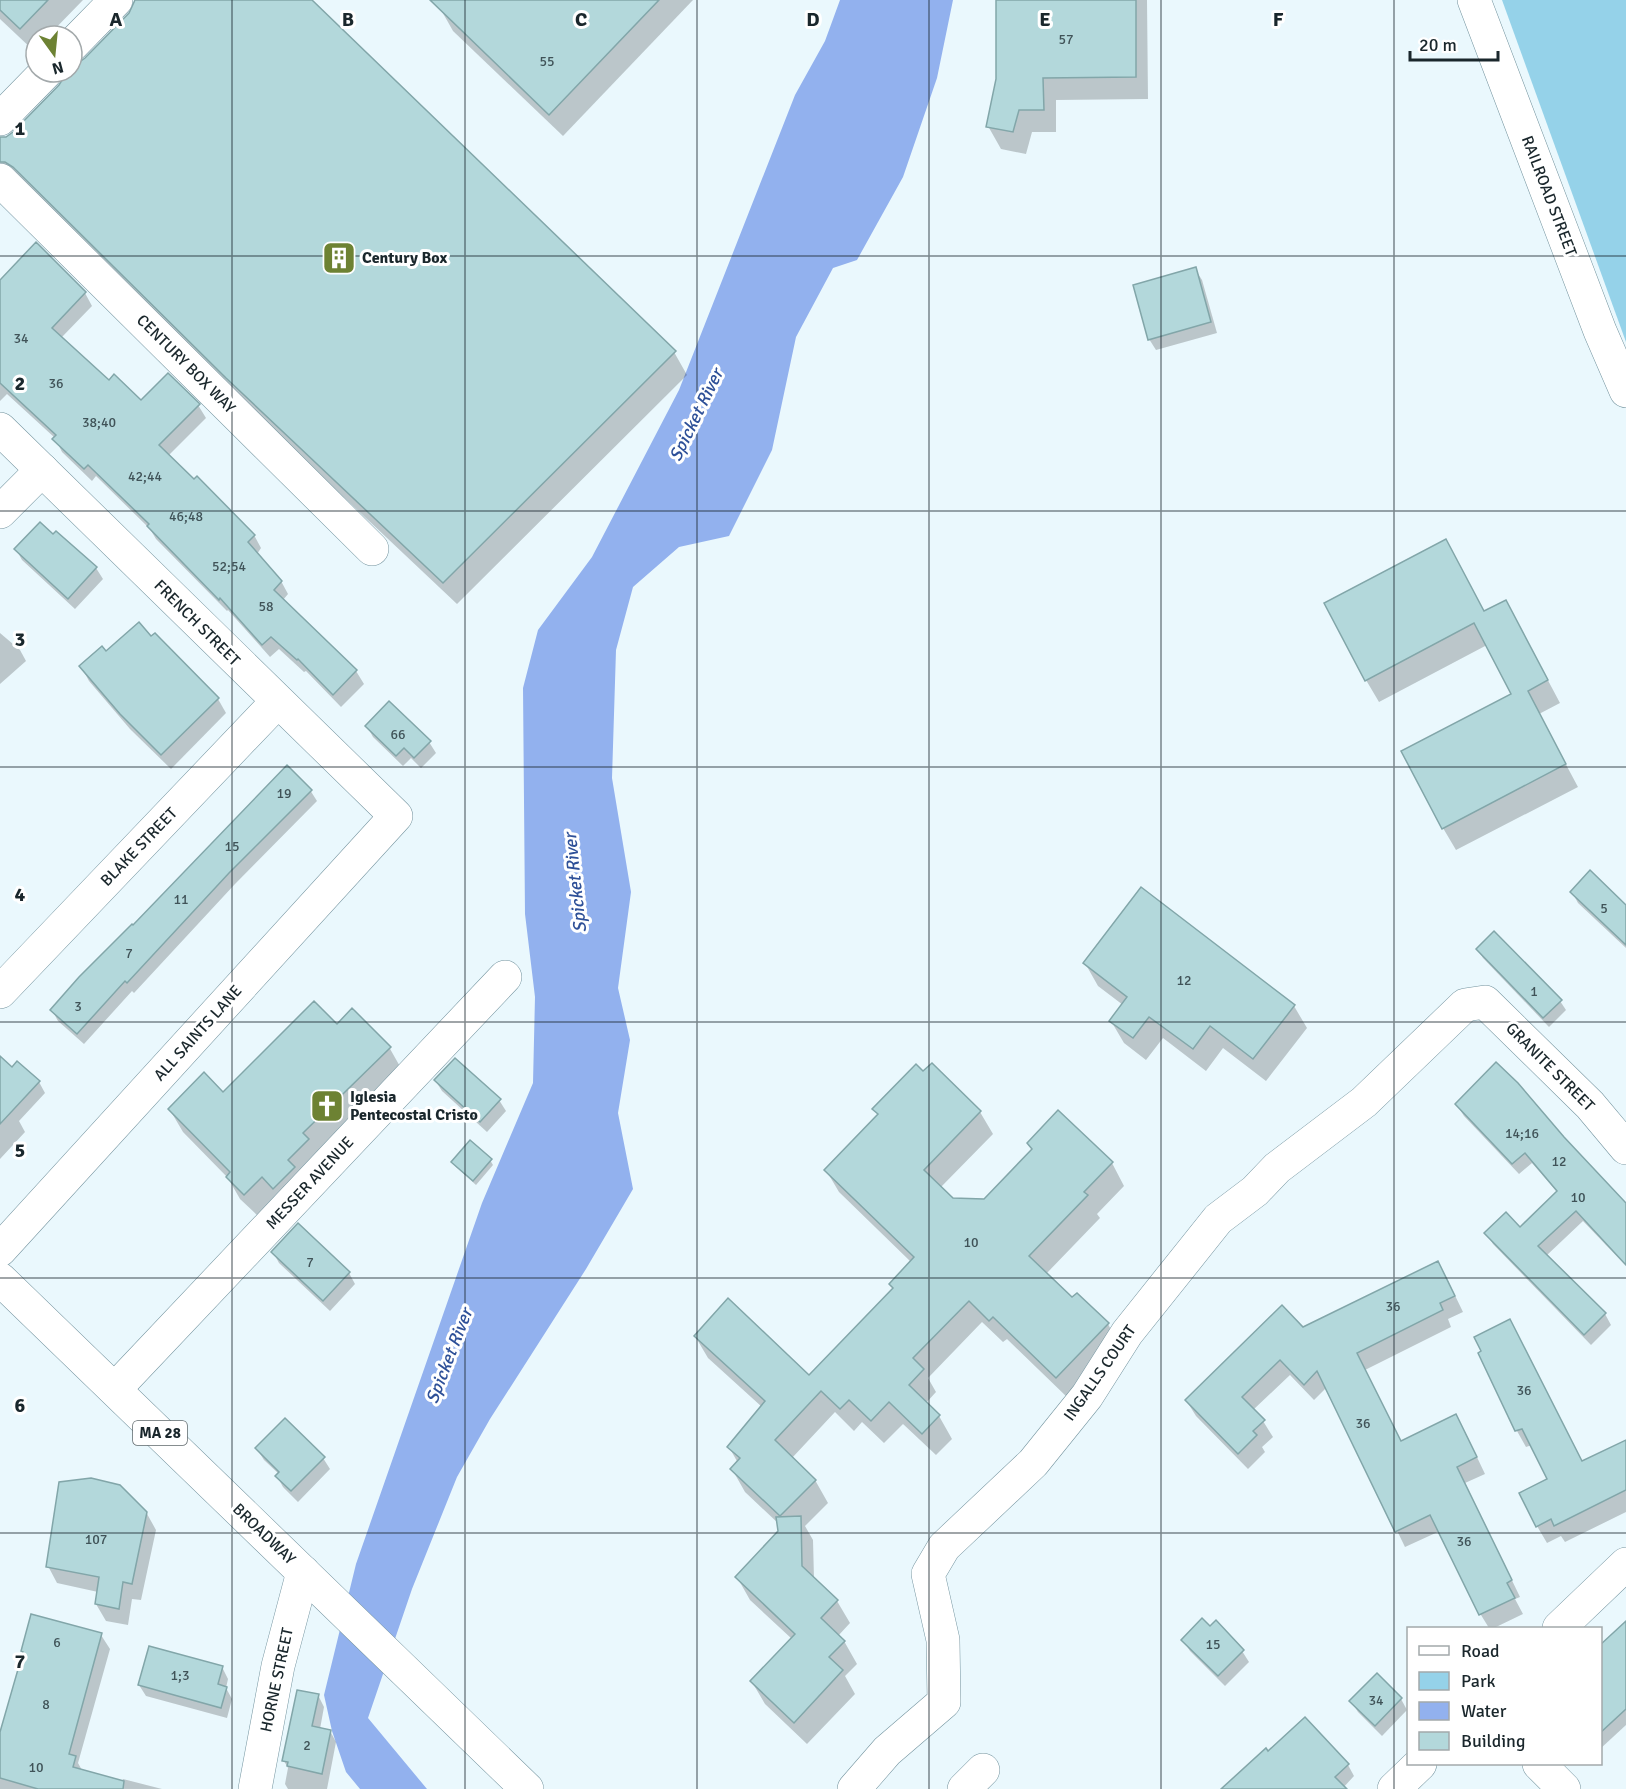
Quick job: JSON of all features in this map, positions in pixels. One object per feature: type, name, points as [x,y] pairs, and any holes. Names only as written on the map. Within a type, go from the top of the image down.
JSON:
[{"type":"street","points":[[84,33],[116,0]]},
{"type":"street","name":"RAILROAD STREET","points":[[1474,0],[1600,331],[1626,391]]},
{"type":"street","points":[[0,119],[34,84]]},
{"type":"street","name":"CENTURY BOX WAY","points":[[0,180],[372,549]]},
{"type":"street","name":"FRENCH STREET","points":[[0,429],[396,816]]},
{"type":"street","points":[[0,512],[42,470]]},
{"type":"street","name":"BLAKE STREET","points":[[0,992],[277,702]]},
{"type":"street","name":"ALL SAINTS LANE","points":[[0,1250],[396,816]]},
{"type":"street","name":"MESSER AVENUE","points":[[115,1389],[505,977]]},
{"type":"street","name":"GRANITE STREET","points":[[1465,1005],[1485,1002],[1590,1105],[1626,1148]]},
{"type":"street","name":"INGALLS COURT","points":[[854,1789],[887,1751],[945,1702],[943,1640],[928,1574],[944,1547],[1033,1463],[1087,1396],[1127,1333],[1218,1219],[1255,1191],[1277,1168],[1364,1102],[1465,1005]]},
{"type":"street","name":"BROADWAY","points":[[0,1279],[527,1789]]},
{"type":"street","points":[[1561,1627],[1626,1564]]},
{"type":"street","name":"HORNE STREET","points":[[255,1789],[278,1666],[311,1580]]},
{"type":"street","points":[[1394,1789],[1419,1765]]},
{"type":"street","points":[[1540,1765],[1564,1789]]},
{"type":"green space","points":[[1502,0],[1626,0],[1626,342]]},
{"type":"water","name":"Spicket River","points":[[840,0],[953,0],[937,78],[903,177],[857,260],[833,268],[796,337],[772,450],[729,536],[679,547],[633,587],[616,650],[612,778],[631,892],[618,988],[630,1040],[618,1113],[633,1189],[586,1269],[490,1419],[457,1477],[412,1589],[368,1718],[427,1789],[360,1789],[346,1772],[332,1731],[324,1695],[356,1564],[482,1203],[533,1083],[535,997],[525,914],[523,688],[538,630],[592,557],[679,390],[795,95],[825,41]]},
{"type":"building","points":[[0,0],[48,0],[20,29],[0,10]]},
{"type":"building","name":"Century Box","points":[[135,0],[312,0],[676,351],[443,583],[226,378],[13,167],[0,162],[0,137],[6,137],[13,132],[60,84],[84,84],[84,59],[129,13]]},
{"type":"building","points":[[430,0],[659,0],[549,115]]},
{"type":"building","points":[[996,0],[1136,0],[1136,77],[1043,78],[1044,110],[1019,110],[1013,132],[986,127],[996,79]]},
{"type":"building","points":[[36,242],[86,292],[52,328],[109,380],[114,374],[141,400],[168,373],[200,404],[159,445],[194,479],[197,476],[255,535],[248,542],[282,581],[274,590],[357,670],[333,695],[298,659],[271,637],[262,645],[220,598],[219,600],[147,526],[149,524],[88,465],[84,469],[52,439],[56,435],[0,383],[0,280]]},
{"type":"building","points":[[1196,267],[1211,322],[1148,340],[1133,285]]},
{"type":"building","points":[[40,522],[53,534],[56,531],[97,567],[68,599],[14,549]]},
{"type":"building","points":[[1446,539],[1484,611],[1506,600],[1548,680],[1528,691],[1566,764],[1442,829],[1401,751],[1511,694],[1474,623],[1365,681],[1324,603]]},
{"type":"building","points":[[139,622],[151,636],[155,633],[219,698],[161,755],[120,714],[79,666],[102,646],[106,651]]},
{"type":"building","points":[[389,701],[431,741],[414,758],[404,748],[396,756],[365,726]]},
{"type":"building","points":[[287,765],[312,790],[229,873],[77,1034],[50,1010],[79,977],[133,925]]},
{"type":"building","points":[[1590,870],[1626,905],[1626,945],[1570,892]]},
{"type":"building","points":[[1141,887],[1295,1005],[1253,1059],[1210,1026],[1193,1049],[1149,1017],[1133,1038],[1109,1021],[1127,997],[1083,963]]},
{"type":"building","points":[[1494,931],[1562,1000],[1543,1018],[1476,949]]},
{"type":"building","points":[[314,1001],[337,1024],[352,1008],[391,1047],[303,1133],[309,1139],[288,1160],[295,1167],[273,1189],[262,1177],[244,1195],[226,1177],[230,1172],[168,1109],[204,1072],[223,1092]]},
{"type":"building","points":[[0,1056],[12,1067],[17,1061],[40,1081],[0,1124]]},
{"type":"building","points":[[455,1058],[501,1099],[480,1122],[434,1080]]},
{"type":"building","points":[[1496,1062],[1518,1083],[1564,1137],[1626,1203],[1626,1265],[1576,1211],[1538,1246],[1606,1313],[1584,1335],[1484,1233],[1506,1212],[1520,1227],[1557,1191],[1525,1153],[1512,1164],[1455,1104]]},
{"type":"building","points":[[932,1063],[981,1111],[924,1170],[953,1198],[984,1199],[1032,1149],[1027,1143],[1058,1110],[1113,1162],[1084,1192],[1088,1195],[1029,1256],[1072,1297],[1077,1293],[1109,1323],[1056,1378],[993,1317],[989,1321],[969,1301],[913,1358],[924,1369],[909,1385],[940,1415],[922,1434],[889,1402],[871,1421],[849,1400],[840,1409],[821,1391],[775,1440],[816,1480],[780,1516],[730,1469],[740,1458],[727,1447],[765,1401],[694,1336],[728,1298],[809,1375],[893,1288],[889,1284],[914,1257],[824,1170],[878,1114],[872,1109],[916,1064],[923,1071]]},
{"type":"building","points":[[470,1140],[492,1159],[473,1181],[451,1162]]},
{"type":"building","points":[[298,1223],[350,1272],[323,1301],[271,1252]]},
{"type":"building","points":[[1438,1261],[1455,1296],[1440,1303],[1443,1310],[1357,1353],[1401,1441],[1456,1414],[1477,1457],[1457,1467],[1512,1580],[1507,1583],[1515,1598],[1479,1615],[1430,1515],[1395,1532],[1317,1371],[1304,1385],[1280,1360],[1242,1397],[1265,1420],[1253,1431],[1257,1435],[1238,1454],[1185,1400],[1282,1305],[1303,1327]]},
{"type":"building","points":[[1510,1319],[1582,1461],[1626,1440],[1626,1490],[1554,1526],[1551,1519],[1536,1527],[1519,1493],[1547,1479],[1522,1429],[1515,1431],[1478,1353],[1481,1351],[1474,1337]]},
{"type":"building","points":[[285,1418],[325,1457],[291,1491],[275,1476],[279,1472],[255,1448]]},
{"type":"building","points":[[91,1478],[120,1485],[147,1512],[132,1584],[123,1582],[119,1609],[95,1604],[99,1577],[46,1567],[59,1482]]},
{"type":"building","points":[[801,1516],[802,1566],[838,1600],[821,1618],[845,1641],[829,1657],[843,1670],[794,1723],[750,1681],[795,1634],[735,1577],[778,1531],[776,1517]]},
{"type":"building","points":[[31,1614],[102,1633],[69,1754],[76,1756],[73,1767],[124,1781],[123,1789],[38,1789],[0,1778],[0,1732],[23,1652],[21,1651]]},
{"type":"building","points":[[1202,1618],[1210,1626],[1216,1620],[1244,1650],[1218,1676],[1181,1640]]},
{"type":"building","points":[[1626,1621],[1626,1709],[1602,1731],[1602,1643]]},
{"type":"building","points":[[149,1646],[223,1666],[218,1684],[227,1687],[221,1708],[138,1685]]},
{"type":"building","points":[[1377,1673],[1402,1698],[1375,1726],[1349,1701]]},
{"type":"building","points":[[297,1690],[319,1694],[312,1726],[331,1730],[322,1774],[287,1766],[288,1762],[282,1761]]},
{"type":"building","points":[[1305,1717],[1349,1764],[1335,1777],[1347,1789],[1221,1789],[1266,1748],[1268,1751]]},
{"type":"place","name":"Century Box","points":[[339,258]]},
{"type":"place","name":"Iglesia Pentecostal Cristo","points":[[327,1106]]}]
